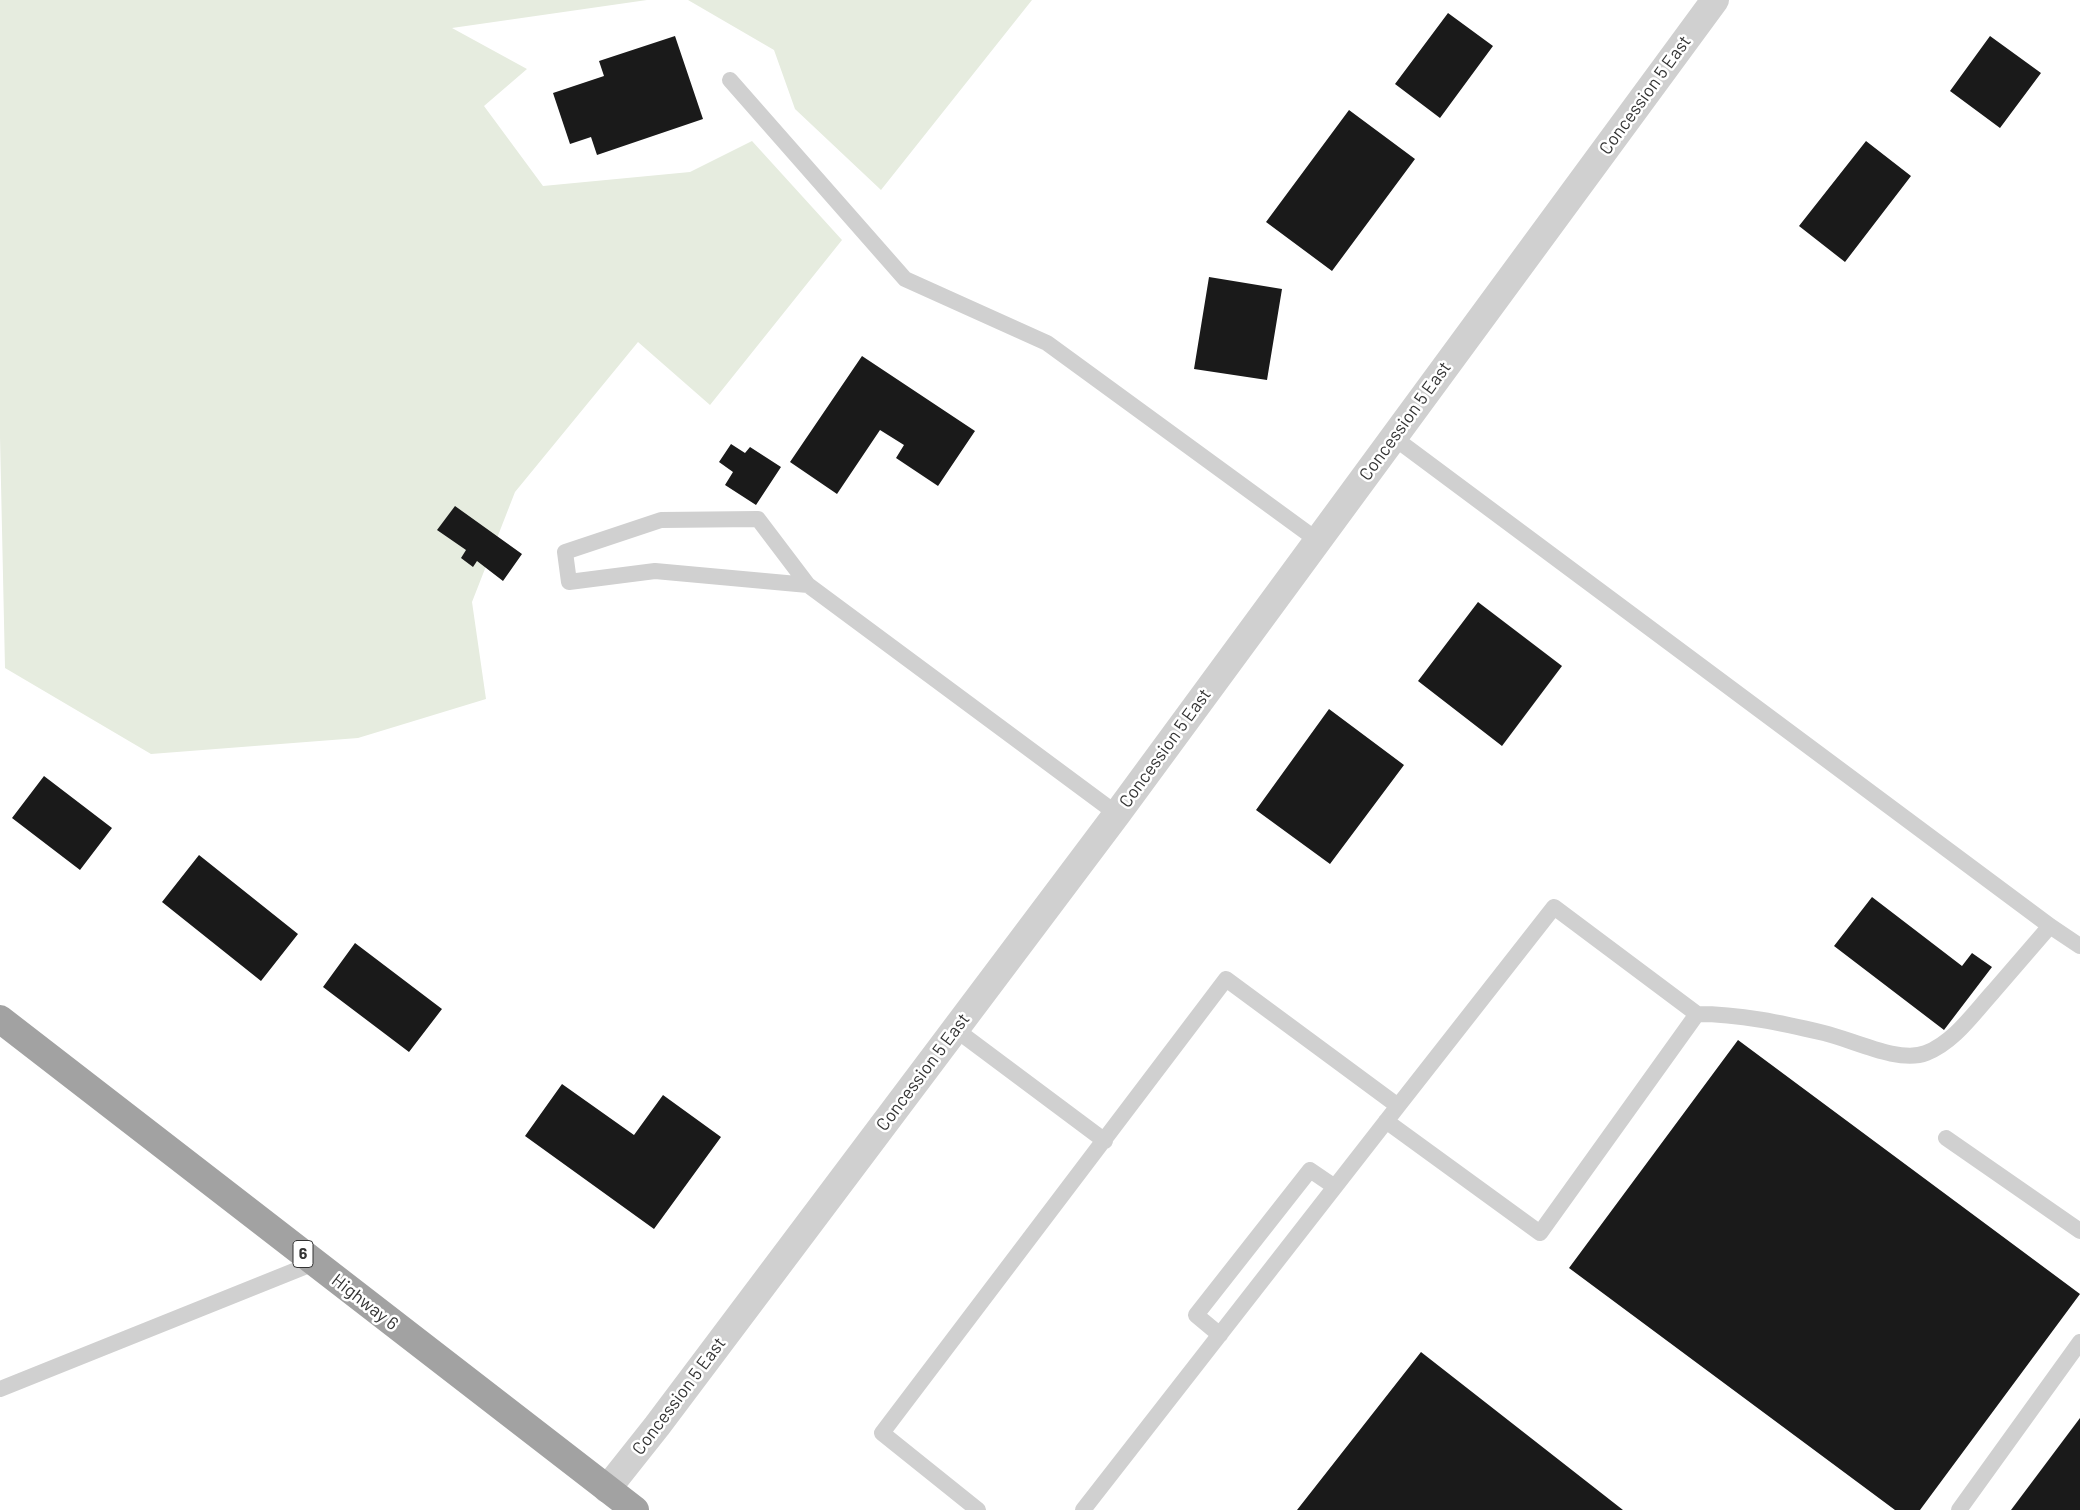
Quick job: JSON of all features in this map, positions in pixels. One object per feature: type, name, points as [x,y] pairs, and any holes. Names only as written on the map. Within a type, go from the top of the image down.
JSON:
[{"type":"highway","name":"Highway 6","points":[[0,1019],[635,1510]]},
{"type":"street","name":"Concession 5 East","points":[[607,1489],[657,1426],[1116,814],[1715,0]]},
{"type":"lane","points":[[730,80],[905,279],[1047,343],[1317,540]]},
{"type":"lane","points":[[1393,437],[2050,926],[2080,946]]},
{"type":"lane","points":[[808,585],[655,571],[569,582],[565,552],[662,520],[758,519],[808,585],[1116,814]]},
{"type":"lane","points":[[1083,1510],[1554,907],[1697,1014],[1744,1016],[1825,1033],[1890,1053],[1909,1056],[1925,1054],[1946,1042],[1965,1024],[2050,926]]},
{"type":"lane","points":[[978,1510],[882,1433],[1226,979],[1398,1106]]},
{"type":"lane","points":[[1386,1121],[1540,1233],[1697,1014]]},
{"type":"lane","points":[[955,1029],[1105,1141]]},
{"type":"lane","points":[[1946,1138],[2080,1231]]},
{"type":"lane","points":[[1220,1335],[1196,1315],[1310,1170],[1335,1187]]},
{"type":"lane","points":[[0,1389],[314,1263]]},
{"type":"lane","points":[[1959,1510],[2080,1342]]},
{"type":"shaded area","points":[[0,0],[647,0],[452,28],[527,69],[484,106],[543,186],[690,172],[752,141],[842,240],[710,405],[638,342],[515,492],[472,602],[486,699],[358,738],[151,754],[5,668],[0,437]]},
{"type":"shaded area","points":[[688,0],[1032,0],[881,190],[795,109],[774,50]]},
{"type":"building","points":[[1448,13],[1493,46],[1440,118],[1395,84]]},
{"type":"building","points":[[675,36],[703,119],[597,155],[591,137],[570,144],[553,93],[604,76],[599,61]]},
{"type":"building","points":[[1990,36],[2041,73],[2000,128],[1950,91]]},
{"type":"building","points":[[1349,110],[1415,159],[1332,271],[1266,222]]},
{"type":"building","points":[[1866,141],[1911,176],[1845,262],[1799,226]]},
{"type":"building","points":[[1209,277],[1282,289],[1267,380],[1194,369]]},
{"type":"building","points":[[862,356],[975,431],[938,486],[896,458],[904,445],[880,430],[837,494],[790,462]]},
{"type":"building","points":[[731,444],[745,453],[750,447],[781,467],[756,505],[725,485],[733,472],[719,462]]},
{"type":"building","points":[[455,506],[522,554],[503,581],[477,561],[473,567],[461,558],[466,550],[437,530]]},
{"type":"building","points":[[1478,602],[1562,666],[1502,746],[1418,681]]},
{"type":"building","points":[[1329,709],[1404,765],[1330,864],[1256,810]]},
{"type":"building","points":[[44,776],[112,828],[80,870],[12,818]]},
{"type":"building","points":[[199,855],[298,934],[261,981],[162,902]]},
{"type":"building","points":[[1872,897],[1962,966],[1972,953],[1992,967],[1944,1030],[1834,946]]},
{"type":"building","points":[[355,943],[442,1009],[409,1052],[323,987]]},
{"type":"building","points":[[1738,1040],[2080,1294],[1920,1510],[1895,1510],[1569,1268]]},
{"type":"building","points":[[562,1084],[634,1135],[663,1095],[721,1137],[654,1229],[525,1136]]},
{"type":"building","points":[[1421,1352],[1623,1510],[1297,1510]]},
{"type":"building","points":[[2080,1418],[2080,1510],[2011,1510]]}]
